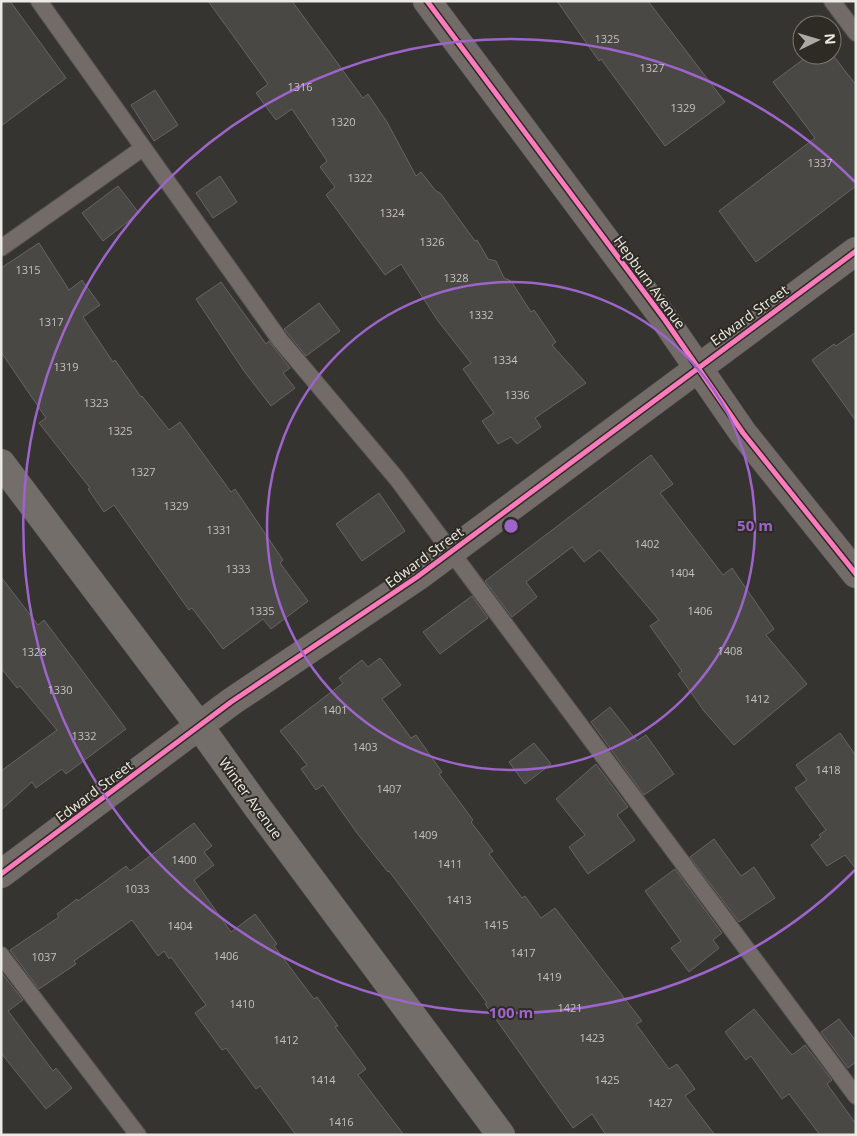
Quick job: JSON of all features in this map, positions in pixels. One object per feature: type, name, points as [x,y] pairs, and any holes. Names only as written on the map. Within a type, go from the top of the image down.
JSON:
[{"type":"main road","name":"Winter Avenue","points":[[1,463],[200,727],[269,824],[501,1135]]},
{"type":"street","name":"Hepburn Avenue","points":[[428,1],[665,320],[743,432],[856,574]]},
{"type":"street","name":"Edward Street","points":[[1,874],[231,702],[334,634],[451,551],[856,251]]},
{"type":"lane","points":[[39,1],[280,340],[397,480],[856,1096]]},
{"type":"lane","points":[[832,1],[856,33]]},
{"type":"lane","points":[[1,248],[143,148]]},
{"type":"lane","points":[[1,954],[138,1135]]},
{"type":"building","points":[[1,1],[10,1],[66,78],[1,126]]},
{"type":"building","points":[[208,1],[292,1],[363,98],[368,94],[387,122],[416,176],[421,172],[435,190],[441,194],[475,241],[477,240],[488,259],[496,261],[504,278],[511,281],[531,312],[534,310],[556,342],[552,345],[586,383],[535,418],[541,427],[517,444],[511,437],[498,444],[482,421],[494,413],[463,369],[471,363],[438,321],[401,264],[385,275],[326,195],[335,187],[320,167],[327,161],[292,109],[276,120],[256,93],[268,84]]},
{"type":"building","points":[[557,1],[648,1],[725,102],[665,146],[601,59],[599,61]]},
{"type":"building","points":[[796,65],[841,65],[856,85],[856,186],[756,262],[719,211],[815,138],[773,82]]},
{"type":"building","points":[[155,90],[178,125],[154,141],[131,105]]},
{"type":"building","points":[[220,176],[237,202],[213,218],[196,193]]},
{"type":"building","points":[[118,186],[139,213],[103,241],[82,213]]},
{"type":"building","points":[[39,243],[69,290],[82,280],[100,305],[83,317],[113,362],[115,360],[141,397],[169,430],[180,422],[231,492],[235,489],[283,560],[280,563],[308,601],[271,629],[263,619],[223,649],[192,608],[189,610],[114,505],[104,512],[88,489],[90,488],[39,423],[46,418],[1,352],[1,268]]},
{"type":"building","points":[[221,282],[266,344],[269,341],[290,368],[283,373],[295,388],[271,406],[244,371],[196,299]]},
{"type":"building","points":[[319,303],[340,331],[306,356],[284,329]]},
{"type":"building","points":[[856,332],[856,421],[812,360],[834,344],[836,346]]},
{"type":"building","points":[[651,455],[673,484],[660,493],[723,575],[732,568],[774,629],[766,635],[807,684],[734,745],[704,711],[678,674],[682,671],[650,626],[659,620],[600,550],[584,562],[572,547],[526,582],[537,597],[512,617],[485,581]]},
{"type":"building","points":[[379,493],[405,531],[362,561],[336,524]]},
{"type":"building","points":[[1,577],[38,625],[44,620],[126,729],[66,774],[62,769],[36,788],[32,782],[1,810],[1,771],[57,730],[20,686],[17,688],[1,668]]},
{"type":"building","points":[[472,596],[488,618],[440,654],[423,632]]},
{"type":"building","points":[[380,658],[401,685],[382,699],[411,738],[416,735],[442,772],[439,774],[493,851],[489,854],[522,898],[525,896],[541,918],[555,908],[642,1021],[636,1024],[669,1069],[677,1064],[695,1089],[685,1096],[715,1135],[606,1135],[592,1114],[573,1128],[485,1004],[487,1003],[389,871],[357,833],[323,785],[316,790],[301,769],[307,765],[280,731],[343,683],[339,678],[362,660],[368,667]]},
{"type":"building","points":[[610,707],[637,741],[646,735],[674,774],[644,795],[591,722]]},
{"type":"building","points":[[840,733],[856,756],[856,869],[845,855],[827,866],[811,845],[826,830],[795,788],[807,780],[796,765]]},
{"type":"building","points":[[534,743],[551,764],[525,784],[509,762]]},
{"type":"building","points":[[596,764],[628,807],[617,815],[635,840],[588,874],[569,847],[585,835],[556,799]]},
{"type":"building","points":[[194,823],[212,846],[204,852],[214,865],[194,880],[231,932],[255,914],[277,944],[274,946],[314,999],[317,997],[338,1026],[335,1027],[366,1069],[358,1075],[404,1135],[296,1135],[260,1086],[256,1089],[226,1048],[222,1050],[195,1013],[206,1005],[171,957],[169,959],[164,951],[158,956],[132,920],[74,961],[76,964],[39,989],[10,950],[59,917],[57,914],[77,899],[78,901],[126,866],[130,871]]},
{"type":"building","points":[[714,839],[741,876],[754,867],[775,898],[739,922],[690,857]]},
{"type":"building","points":[[675,869],[722,933],[713,940],[719,948],[689,972],[671,948],[681,941],[645,891]]},
{"type":"building","points":[[1,972],[23,1000],[8,1011],[53,1071],[56,1068],[72,1088],[46,1109],[1,1053]]},
{"type":"building","points":[[754,1009],[792,1055],[805,1045],[832,1080],[827,1084],[856,1124],[856,1135],[820,1135],[789,1094],[782,1099],[751,1056],[746,1060],[725,1032]]},
{"type":"building","points":[[839,1019],[856,1041],[856,1062],[848,1068],[821,1032]]},
{"type":"cycle path","points":[[427,1],[665,320],[743,433],[856,574]]},
{"type":"cycle path","points":[[1,874],[231,702],[417,577],[856,251]]}]
